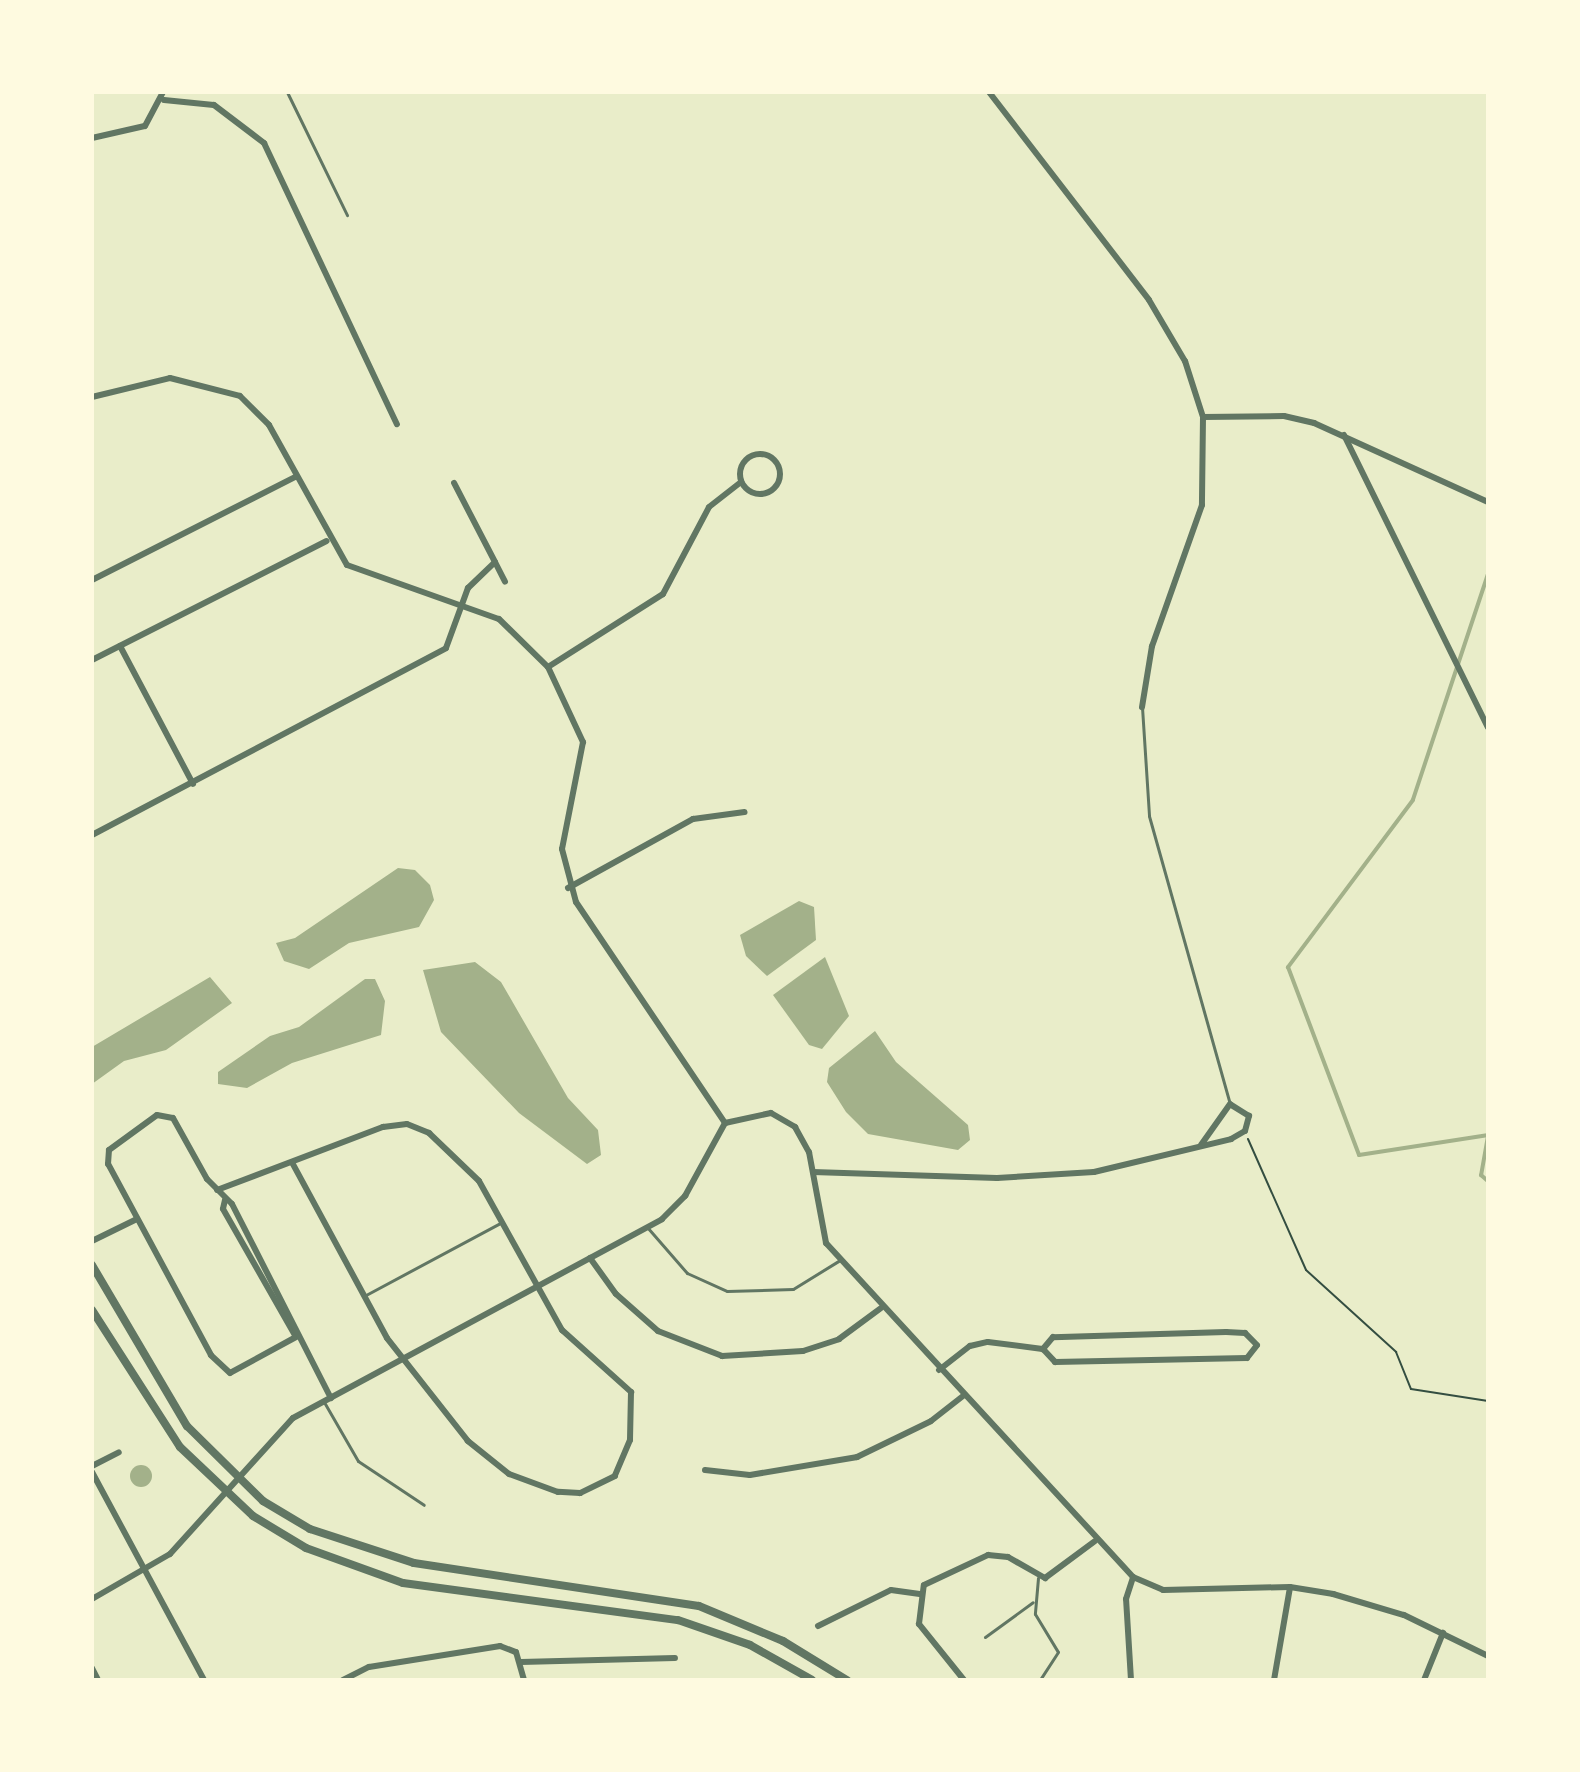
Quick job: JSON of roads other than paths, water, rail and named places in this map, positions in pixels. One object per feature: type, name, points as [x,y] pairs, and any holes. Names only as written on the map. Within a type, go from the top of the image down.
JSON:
[{"type":"street","points":[[989,92],[1149,300],[1185,361],[1203,417],[1202,505],[1152,646],[1142,707]]},
{"type":"street","points":[[92,138],[145,126],[164,96],[214,105],[264,143],[397,424]]},
{"type":"street","points":[[92,397],[170,378],[220,386],[269,425],[327,541],[358,572],[462,604],[499,619],[548,667],[574,709],[583,742],[563,838],[568,888],[725,1123]]},
{"type":"street","points":[[1203,417],[1284,416],[1344,435],[1488,502]]},
{"type":"street","points":[[1344,435],[1488,728]]},
{"type":"street","points":[[548,667],[663,594],[709,507],[741,482],[748,458],[767,456],[777,464],[779,477],[769,492],[756,494],[741,482]]},
{"type":"street","points":[[92,580],[295,477]]},
{"type":"street","points":[[454,483],[505,582]]},
{"type":"street","points":[[92,660],[327,541]]},
{"type":"street","points":[[92,835],[436,656],[453,637],[462,604],[476,576],[495,562]]},
{"type":"street","points":[[120,646],[193,784]]},
{"type":"street","points":[[568,888],[693,819],[745,812]]},
{"type":"street","points":[[813,1172],[1026,1177],[1094,1172],[1201,1145],[1245,1131],[1249,1116],[1230,1104],[1201,1145]]},
{"type":"street","points":[[92,1599],[145,1571],[180,1544],[280,1428],[647,1227],[685,1196],[725,1123],[752,1113],[783,1118],[803,1139],[813,1172],[819,1230],[840,1260],[1095,1541],[1133,1577],[1163,1590],[1290,1587],[1365,1602],[1443,1633],[1488,1656]]},
{"type":"street","points":[[296,1337],[245,1368],[222,1372],[137,1219],[107,1156],[157,1115],[173,1118],[225,1200],[296,1337],[327,1400]]},
{"type":"street","points":[[217,1190],[292,1162],[407,1124],[429,1133],[474,1174],[562,1330],[631,1392],[636,1404],[627,1457],[615,1476],[580,1493],[530,1483],[484,1456],[401,1361],[292,1162]]},
{"type":"street","points":[[92,1241],[137,1219]]},
{"type":"street","points":[[590,1258],[658,1331],[722,1356],[803,1351],[839,1339],[881,1308]]},
{"type":"street","points":[[92,1265],[170,1404],[236,1478],[310,1529],[362,1551],[699,1606],[783,1641],[847,1680]]},
{"type":"street","points":[[92,1310],[156,1417],[224,1491],[306,1548],[403,1583],[678,1620],[750,1645],[812,1680]]},
{"type":"street","points":[[939,1370],[978,1343],[1043,1349],[1055,1362],[1247,1358],[1257,1345],[1245,1333],[1226,1332],[1053,1337],[1043,1349]]},
{"type":"street","points":[[705,1470],[750,1475],[843,1461],[931,1421],[963,1396]]},
{"type":"street","points":[[119,1452],[92,1469],[204,1680]]},
{"type":"street","points":[[964,1680],[919,1624],[920,1594],[941,1574],[988,1555],[1008,1557],[1038,1578],[1095,1541]]},
{"type":"street","points":[[1131,1680],[1126,1599],[1133,1577]]},
{"type":"street","points":[[1274,1680],[1290,1587]]},
{"type":"street","points":[[818,1626],[891,1590],[920,1594]]},
{"type":"street","points":[[1424,1680],[1443,1633]]},
{"type":"street","points":[[343,1680],[369,1667],[500,1646],[521,1662],[675,1658]]},
{"type":"street","points":[[521,1662],[524,1680]]},
{"type":"street","points":[[92,1668],[98,1680]]},
{"type":"lane","points":[[287,92],[347,215]]},
{"type":"lane","points":[[1142,707],[1149,816],[1230,1104]]},
{"type":"lane","points":[[364,1296],[502,1222]]},
{"type":"lane","points":[[647,1227],[687,1273],[727,1291],[793,1289],[840,1260]]},
{"type":"lane","points":[[327,1400],[358,1461],[424,1505]]},
{"type":"lane","points":[[1038,1578],[1033,1602],[1058,1652],[1040,1680]]},
{"type":"lane","points":[[985,1637],[1033,1602]]},
{"type":"waterway","points":[[1488,574],[1413,800],[1288,967],[1359,1155],[1488,1135]]},
{"type":"waterway","points":[[1488,1136],[1481,1175],[1488,1181]]}]
